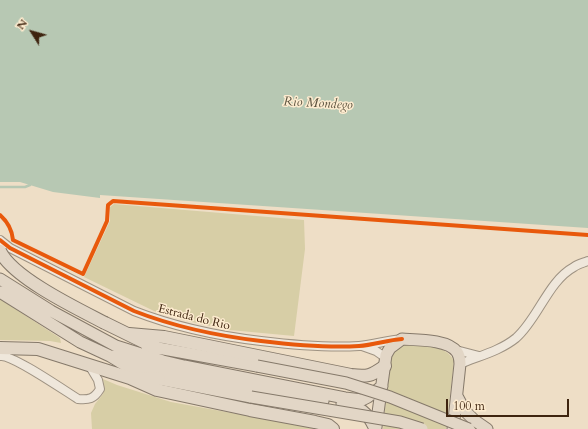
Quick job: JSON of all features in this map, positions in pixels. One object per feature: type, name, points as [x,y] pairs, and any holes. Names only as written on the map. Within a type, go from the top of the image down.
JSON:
[{"type":"highway","points":[[0,251],[2,256],[17,270],[51,294],[156,348]]},
{"type":"highway","points":[[129,334],[164,337],[351,375],[366,376],[375,373],[386,362]]},
{"type":"highway","points":[[0,348],[38,349],[130,378],[158,390],[250,410],[315,422],[328,425],[333,429]]},
{"type":"highway","points":[[130,378],[159,379]]},
{"type":"main road","points":[[0,278],[51,311],[100,336],[116,346],[163,361],[344,398],[362,400],[382,386]]},
{"type":"main road","points":[[0,292],[80,342],[110,356],[128,367],[159,379],[251,397],[400,422],[422,429]]},
{"type":"main road","points":[[100,336],[133,344],[346,383],[390,396],[469,429]]},
{"type":"main road","points":[[375,429],[386,362],[390,348],[402,339],[442,342],[456,350],[459,356],[460,364],[453,429]]},
{"type":"main road","points":[[110,356],[165,370],[356,407],[362,409],[367,414],[375,429]]},
{"type":"main road","points":[[457,396],[464,411],[487,429]]},
{"type":"street","name":"Estrada do Rio","points":[[0,240],[10,248],[134,311],[189,329],[228,337],[293,345],[326,347],[361,346],[382,341],[402,339]]},
{"type":"street","points":[[460,364],[479,356],[495,352],[516,338],[528,324],[558,280],[573,267],[588,261]]},
{"type":"street","name":"Estrada do Rio","points":[[361,346],[370,348],[386,362]]},
{"type":"street","points":[[456,350],[479,356]]},
{"type":"street","points":[[0,356],[3,355],[18,362],[78,399],[88,400],[96,396],[100,389],[98,380],[89,365]]},
{"type":"shaded area","points":[[114,204],[304,220],[305,249],[294,336],[230,330],[192,322],[154,311],[84,277],[110,221],[110,207]]},
{"type":"shaded area","points":[[0,299],[60,338],[61,343],[50,341],[0,340]]},
{"type":"shaded area","points":[[407,344],[434,347],[446,351],[454,361],[446,429],[383,429],[390,360],[396,350]]},
{"type":"shaded area","points":[[103,379],[171,402],[321,429],[92,429],[91,413],[95,404],[103,394]]},
{"type":"water","name":"Rio Mondego","points":[[0,0],[588,0],[588,228],[100,195],[100,198],[53,192],[20,182],[0,182]]},
{"type":"waterway","points":[[0,187],[25,187],[30,185],[31,182]]},
{"type":"cycle path","points":[[0,215],[9,226],[12,232],[13,240],[83,274],[107,221],[108,205],[113,201],[588,235]]},
{"type":"cycle path","points":[[0,240],[10,248],[134,311],[165,322],[213,334],[286,344],[347,347],[370,345],[402,339]]}]
